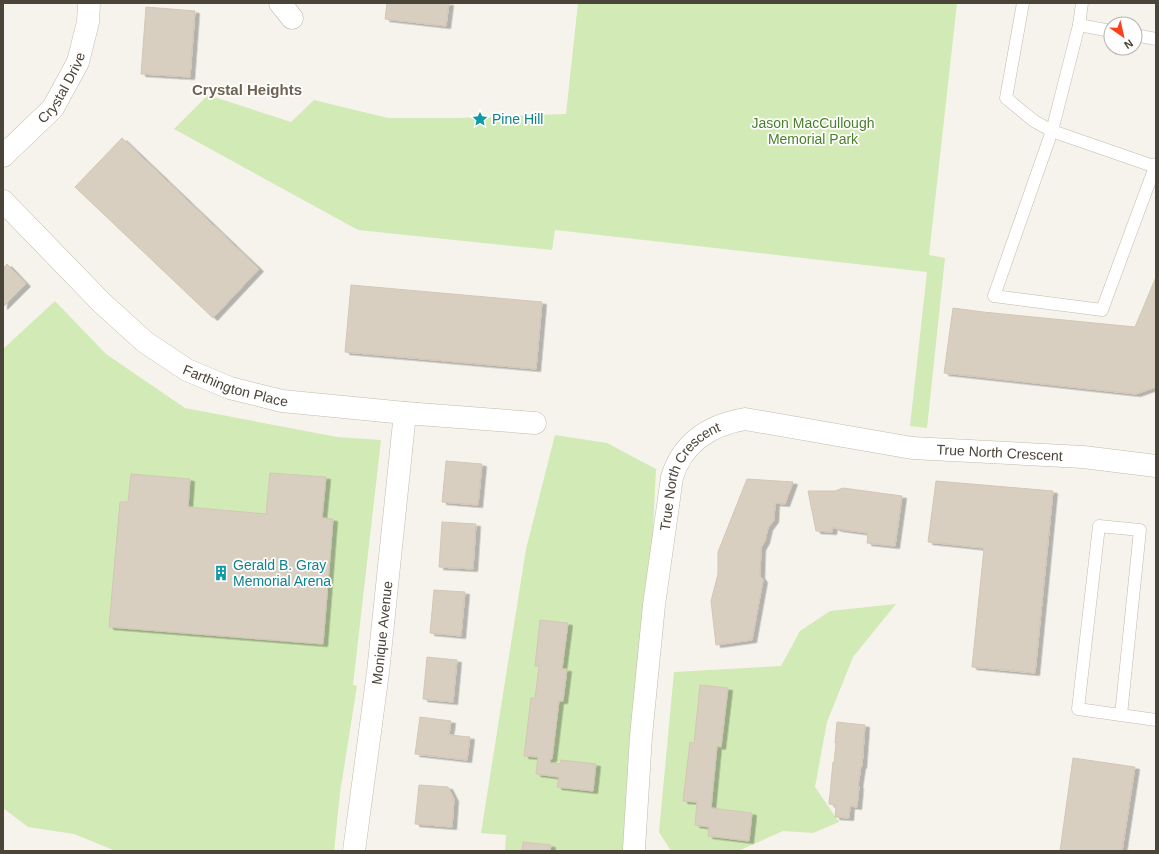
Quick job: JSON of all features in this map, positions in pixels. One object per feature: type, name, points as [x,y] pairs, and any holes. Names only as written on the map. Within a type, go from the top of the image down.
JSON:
[{"type":"street","name":"Crystal Drive","points":[[3,156],[53,108],[78,62],[88,22],[89,3]]},
{"type":"street","name":"Farthington Place","points":[[3,202],[102,303],[145,342],[187,370],[230,388],[282,401],[405,413],[535,423]]},
{"type":"street","name":"Monique Avenue","points":[[354,851],[378,672],[405,413]]},
{"type":"street","name":"True North Crescent","points":[[634,851],[641,736],[654,605],[672,477],[680,458],[700,437],[721,425],[745,419],[912,448],[1083,457],[1156,466]]},
{"type":"lane","points":[[1023,3],[1006,98],[1034,121],[1052,131],[1156,166],[1102,310],[994,296],[1052,131],[1079,25],[1082,3]]},
{"type":"lane","points":[[1079,25],[1103,30]]},
{"type":"lane","points":[[1143,37],[1156,39]]},
{"type":"lane","points":[[1121,715],[1140,530],[1099,526],[1078,709],[1156,720]]},
{"type":"green space","name":"Jason MacCullough Memorial Park","points":[[578,3],[957,3],[929,255],[945,258],[927,428],[910,426],[927,272],[555,230],[552,250],[358,230],[174,129],[208,95],[291,122],[314,100],[388,118],[456,118],[566,114]]},
{"type":"green space","points":[[55,301],[106,354],[185,408],[337,437],[381,440],[353,685],[357,686],[340,793],[334,851],[116,851],[74,834],[28,827],[3,808],[3,349]]},
{"type":"green space","points":[[555,435],[607,443],[656,469],[637,851],[505,851],[506,835],[481,833],[526,549]]},
{"type":"green space","points":[[896,604],[853,657],[827,722],[815,787],[839,822],[813,833],[783,831],[738,851],[671,851],[659,832],[674,672],[781,666],[800,631],[830,611]]},
{"type":"building","points":[[387,3],[449,3],[446,26],[385,19]]},
{"type":"building","points":[[146,7],[195,11],[190,77],[141,74]]},
{"type":"building","points":[[122,138],[259,269],[213,318],[75,187]]},
{"type":"building","points":[[7,264],[26,284],[3,307],[3,268]]},
{"type":"building","points":[[1156,277],[1156,387],[1136,394],[944,373],[953,308],[1135,327]]},
{"type":"building","points":[[351,285],[542,302],[536,369],[345,352]]},
{"type":"building","points":[[446,461],[482,464],[478,505],[442,502]]},
{"type":"building","name":"Gerald B. Gray Memorial Arena","points":[[270,473],[326,477],[322,518],[333,519],[323,644],[109,627],[120,502],[128,502],[131,474],[190,479],[188,507],[266,514]]},
{"type":"building","points":[[747,479],[793,482],[785,504],[775,503],[774,520],[768,528],[765,541],[761,548],[760,576],[763,580],[752,640],[716,645],[711,601],[718,574],[718,552]]},
{"type":"building","points":[[936,481],[1053,491],[1035,673],[972,667],[984,548],[928,542]]},
{"type":"building","points":[[843,488],[902,496],[895,546],[867,543],[868,533],[833,527],[832,532],[816,531],[808,491],[835,491]]},
{"type":"building","points":[[442,522],[476,524],[473,569],[439,567]]},
{"type":"building","points":[[434,590],[465,592],[461,636],[430,633]]},
{"type":"building","points":[[540,620],[568,623],[562,669],[567,669],[563,701],[559,701],[552,759],[550,759],[550,763],[560,764],[561,760],[596,764],[593,791],[557,787],[559,777],[536,774],[538,757],[524,756],[531,698],[535,698],[539,666],[535,666]]},
{"type":"building","points":[[427,657],[457,660],[453,702],[423,699]]},
{"type":"building","points":[[700,685],[728,688],[721,747],[717,746],[711,808],[752,813],[749,841],[708,836],[709,827],[695,825],[697,802],[683,801],[690,742],[694,743]]},
{"type":"building","points":[[420,717],[451,721],[449,735],[470,737],[467,760],[415,754]]},
{"type":"building","points":[[837,722],[865,725],[857,807],[850,806],[849,818],[835,817],[836,805],[829,804]]},
{"type":"building","points":[[1073,758],[1135,767],[1122,851],[1060,851]]},
{"type":"building","points":[[419,785],[448,787],[454,799],[452,827],[415,824]]},
{"type":"building","points":[[523,842],[551,845],[550,851],[522,851]]},
{"type":"place","name":"Pine Hill","points":[[480,119]]},
{"type":"place","name":"Gerald B. Gray Memorial Arena","points":[[221,573]]},
{"type":"district","name":"Crystal Heights","points":[[247,89]]}]
